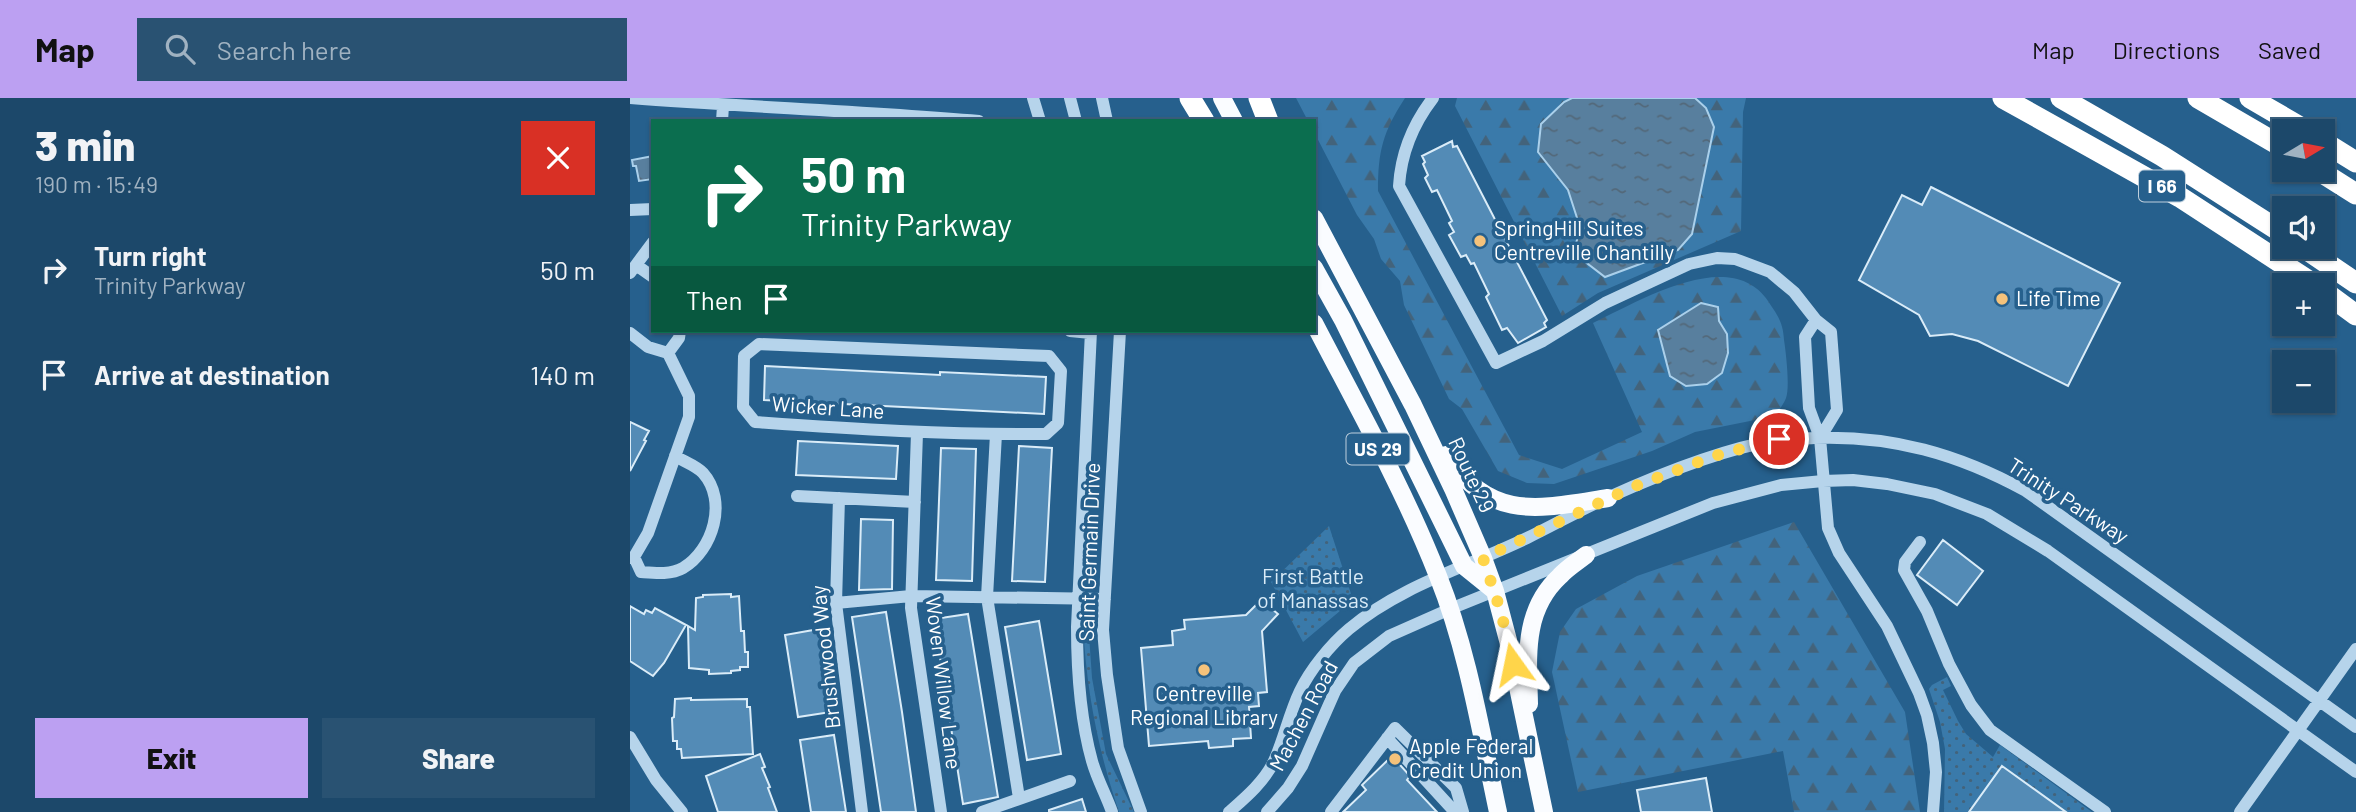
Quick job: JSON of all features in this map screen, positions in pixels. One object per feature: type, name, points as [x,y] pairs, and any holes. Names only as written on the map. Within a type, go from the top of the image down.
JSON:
[{"type":"highway","points":[[1190,98],[1203,119]]},
{"type":"highway","points":[[1259,98],[1267,119]]},
{"type":"highway","name":"I 66","points":[[2003,98],[2180,197],[2297,273]]},
{"type":"highway","points":[[2061,98],[2162,156],[2272,226]]},
{"type":"highway","points":[[2198,98],[2272,141]]},
{"type":"highway","points":[[2250,98],[2286,119]]},
{"type":"highway","points":[[2335,149],[2356,162]]},
{"type":"highway","points":[[2335,181],[2356,194]]},
{"type":"highway","points":[[2321,259],[2356,283]]},
{"type":"highway","points":[[2335,300],[2356,315]]},
{"type":"main road","points":[[1200,98],[1210,119]]},
{"type":"main road","points":[[1222,98],[1233,119]]},
{"type":"main road","points":[[1248,98],[1260,119]]},
{"type":"main road","name":"Route 29","points":[[1316,222],[1413,405],[1483,558],[1509,644],[1544,812]]},
{"type":"main road","points":[[1316,272],[1343,320],[1464,566],[1495,591]]},
{"type":"main road","name":"US 29","points":[[1316,327],[1400,492],[1438,576],[1464,659],[1498,812]]},
{"type":"main road","points":[[1413,405],[1458,472],[1477,490],[1492,498],[1527,508],[1608,498]]},
{"type":"main road","points":[[1532,753],[1527,646],[1530,629],[1542,597],[1559,576],[1586,555]]},
{"type":"street","points":[[630,98],[936,119]]},
{"type":"street","points":[[883,98],[886,116]]},
{"type":"street","points":[[1033,98],[1039,119]]},
{"type":"street","points":[[1070,98],[1075,119]]},
{"type":"street","points":[[1102,98],[1107,119]]},
{"type":"street","points":[[1433,98],[1420,115],[1409,141],[1400,167],[1399,186],[1496,363],[1543,341],[1605,303],[1689,264],[1706,259],[1735,259],[1770,272],[1794,292],[1816,320],[1831,332],[1837,410],[1820,438]]},
{"type":"street","points":[[722,119],[723,106]]},
{"type":"street","points":[[630,211],[651,209]]},
{"type":"street","points":[[651,245],[633,269],[651,276]]},
{"type":"street","points":[[1816,320],[1805,337],[1809,408],[1820,438],[1828,528],[1832,540],[1887,626],[1909,668],[1927,715],[1936,772],[1933,812]]},
{"type":"street","points":[[630,333],[648,347],[668,353],[689,396],[689,417],[675,456],[648,533],[632,557],[641,572],[660,574],[681,570],[697,558],[709,541],[715,514],[713,491],[702,472],[675,456]]},
{"type":"street","points":[[668,353],[680,333]]},
{"type":"street","name":"Saint Germain Drive","points":[[1091,333],[1077,666],[1092,762],[1112,812]]},
{"type":"street","name":"Saint Germain Drive","points":[[1120,333],[1103,630],[1118,748],[1141,812]]},
{"type":"street","name":"Wicker Lane","points":[[759,344],[1049,356],[1061,370],[1058,423],[1046,434],[996,435],[917,433],[755,422],[743,407],[744,356],[759,344]]},
{"type":"street","name":"Woven Willow Lane","points":[[917,433],[911,608],[941,812]]},
{"type":"street","points":[[996,435],[987,597],[1019,798]]},
{"type":"street","name":"Trinity Parkway","points":[[1483,558],[1608,498],[1745,446],[1779,439],[1876,439],[1927,449],[1975,466],[2026,491],[2356,727]]},
{"type":"street","points":[[1495,591],[1713,503],[1781,485],[1823,481],[1887,484],[1934,494],[1987,514],[2048,551],[2356,772]]},
{"type":"street","points":[[797,496],[915,502]]},
{"type":"street","name":"Brushwood Way","points":[[839,498],[836,603],[862,812]]},
{"type":"street","points":[[1920,542],[1905,562],[1904,570],[1927,611],[1949,664],[1971,705],[1990,730],[2105,812]]},
{"type":"street","name":"Machen Road","points":[[1229,812],[1252,792],[1274,763],[1300,690],[1321,660],[1348,630],[1385,604],[1438,576],[1483,558]]},
{"type":"street","name":"Machen Road","points":[[1267,812],[1288,788],[1302,766],[1335,691],[1354,663],[1389,636],[1495,591]]},
{"type":"street","points":[[836,603],[911,596],[1105,599]]},
{"type":"street","points":[[2240,812],[2356,649]]},
{"type":"street","points":[[1331,812],[1395,728],[1456,788],[1463,812]]},
{"type":"street","points":[[630,737],[656,780],[682,812]]},
{"type":"street","points":[[1387,738],[1455,812]]},
{"type":"street","points":[[982,812],[1070,780]]},
{"type":"green space","points":[[1296,98],[1405,98],[1383,142],[1378,191],[1519,455],[1562,469],[1642,432],[1593,323],[1658,292],[1708,278],[1731,278],[1751,285],[1775,311],[1782,328],[1787,361],[1788,386],[1784,403],[1775,416],[1695,432],[1652,451],[1554,484],[1527,483],[1498,471],[1462,409],[1449,399],[1404,305],[1400,281],[1381,259],[1374,239],[1357,215],[1316,136],[1316,119],[1307,119]],"holes":[[[1718,307],[1719,321],[1707,384],[1686,386],[1670,376]]]},
{"type":"green space","points":[[1457,98],[1572,98],[1564,102],[1538,152],[1568,190],[1579,224],[1575,254],[1678,250],[1692,234],[1714,127],[1706,108],[1695,98],[1746,98],[1743,112],[1741,231],[1598,293],[1562,316],[1455,106]]},
{"type":"green space","points":[[1794,522],[1905,712],[1920,812],[1794,812],[1783,751],[1578,792],[1552,672],[1560,632],[1576,609],[1637,576]]},
{"type":"green space","name":"First Battle of Manassas","points":[[1329,526],[1353,600],[1303,642],[1271,582]]},
{"type":"green space","points":[[1088,620],[1092,678],[1106,754],[1134,812],[1119,812],[1105,766],[1090,695],[1083,623]]},
{"type":"green space","points":[[1947,677],[1951,686],[1943,690],[1966,734],[1993,757],[2000,745],[2092,812],[2066,812],[2003,766],[1969,812],[1944,812],[1945,749],[1940,722],[1929,689]]},
{"type":"water","points":[[1572,98],[1695,98],[1706,108],[1714,127],[1692,234],[1678,250],[1605,277],[1575,254],[1579,224],[1568,190],[1538,152],[1541,124]]},
{"type":"water","points":[[651,156],[651,179],[639,181],[632,160]]},
{"type":"water","points":[[1701,303],[1718,307],[1719,321],[1727,334],[1728,353],[1722,373],[1707,384],[1686,386],[1670,376],[1658,330]]},
{"type":"building","name":"SpringHill Suites Centreville Chantilly","points":[[1452,141],[1547,320],[1544,323],[1546,327],[1518,343],[1507,328],[1502,330],[1474,263],[1471,264],[1466,255],[1461,257],[1449,235],[1454,232],[1449,223],[1452,221],[1437,190],[1432,192],[1425,178],[1428,175],[1422,156]]},
{"type":"building","name":"Life Time","points":[[1931,187],[2120,283],[2068,386],[1978,341],[1952,334],[1930,336],[1919,315],[1859,280],[1902,195],[1922,205]]},
{"type":"building","points":[[765,366],[940,375],[940,372],[1046,377],[1044,414],[764,400]]},
{"type":"building","points":[[630,422],[649,431],[630,471]]},
{"type":"building","points":[[798,441],[898,446],[896,479],[796,475]]},
{"type":"building","points":[[1019,446],[1052,448],[1045,582],[1012,581]]},
{"type":"building","points":[[941,448],[976,449],[972,581],[936,580]]},
{"type":"building","points":[[861,519],[893,520],[892,589],[859,590]]},
{"type":"building","points":[[1943,540],[1983,571],[1957,605],[1917,575]]},
{"type":"building","points":[[731,594],[731,597],[739,596],[741,631],[744,631],[748,667],[740,667],[740,670],[731,673],[709,674],[709,670],[689,668],[688,626],[695,630],[696,598],[703,595]]},
{"type":"building","name":"Centreville Regional Library","points":[[1261,600],[1278,614],[1262,631],[1267,692],[1258,693],[1259,706],[1249,707],[1251,738],[1233,739],[1233,746],[1209,748],[1208,741],[1149,746],[1141,648],[1173,645],[1172,631],[1185,629],[1184,620],[1246,615]]},
{"type":"building","points":[[630,606],[644,614],[646,610],[652,613],[655,608],[686,625],[664,663],[653,676],[630,661]]},
{"type":"building","points":[[886,612],[916,812],[881,812],[852,617]]},
{"type":"building","points":[[968,614],[998,797],[963,804],[934,619]]},
{"type":"building","points":[[1039,621],[1061,754],[1027,760],[1005,627]]},
{"type":"building","points":[[819,629],[831,712],[798,717],[785,635]]},
{"type":"building","points":[[675,699],[747,699],[747,707],[750,707],[753,754],[682,758],[681,749],[677,749],[677,741],[673,741],[672,718]]},
{"type":"building","points":[[834,735],[846,812],[811,812],[800,740]]},
{"type":"building","points":[[760,754],[777,812],[718,812],[706,776]]},
{"type":"building","points":[[1392,756],[1410,776],[1407,780],[1437,812],[1343,812],[1366,790],[1362,785]]},
{"type":"building","points":[[2002,766],[2066,812],[1969,812]]},
{"type":"building","points":[[1706,778],[1712,812],[1641,812],[1637,790]]},
{"type":"building","points":[[1082,799],[1086,812],[1049,812],[1049,810]]},
{"type":"place","name":"SpringHill Suites Centreville Chantilly","points":[[1480,241]]},
{"type":"place","name":"Life Time","points":[[2002,299]]},
{"type":"place","name":"Centreville Regional Library","points":[[1204,670]]},
{"type":"place","name":"Apple Federal Credit Union","points":[[1395,759]]},
{"type":"route","points":[[1513,664],[1501,612],[1483,558],[1633,487],[1714,456],[1779,439]]}]
